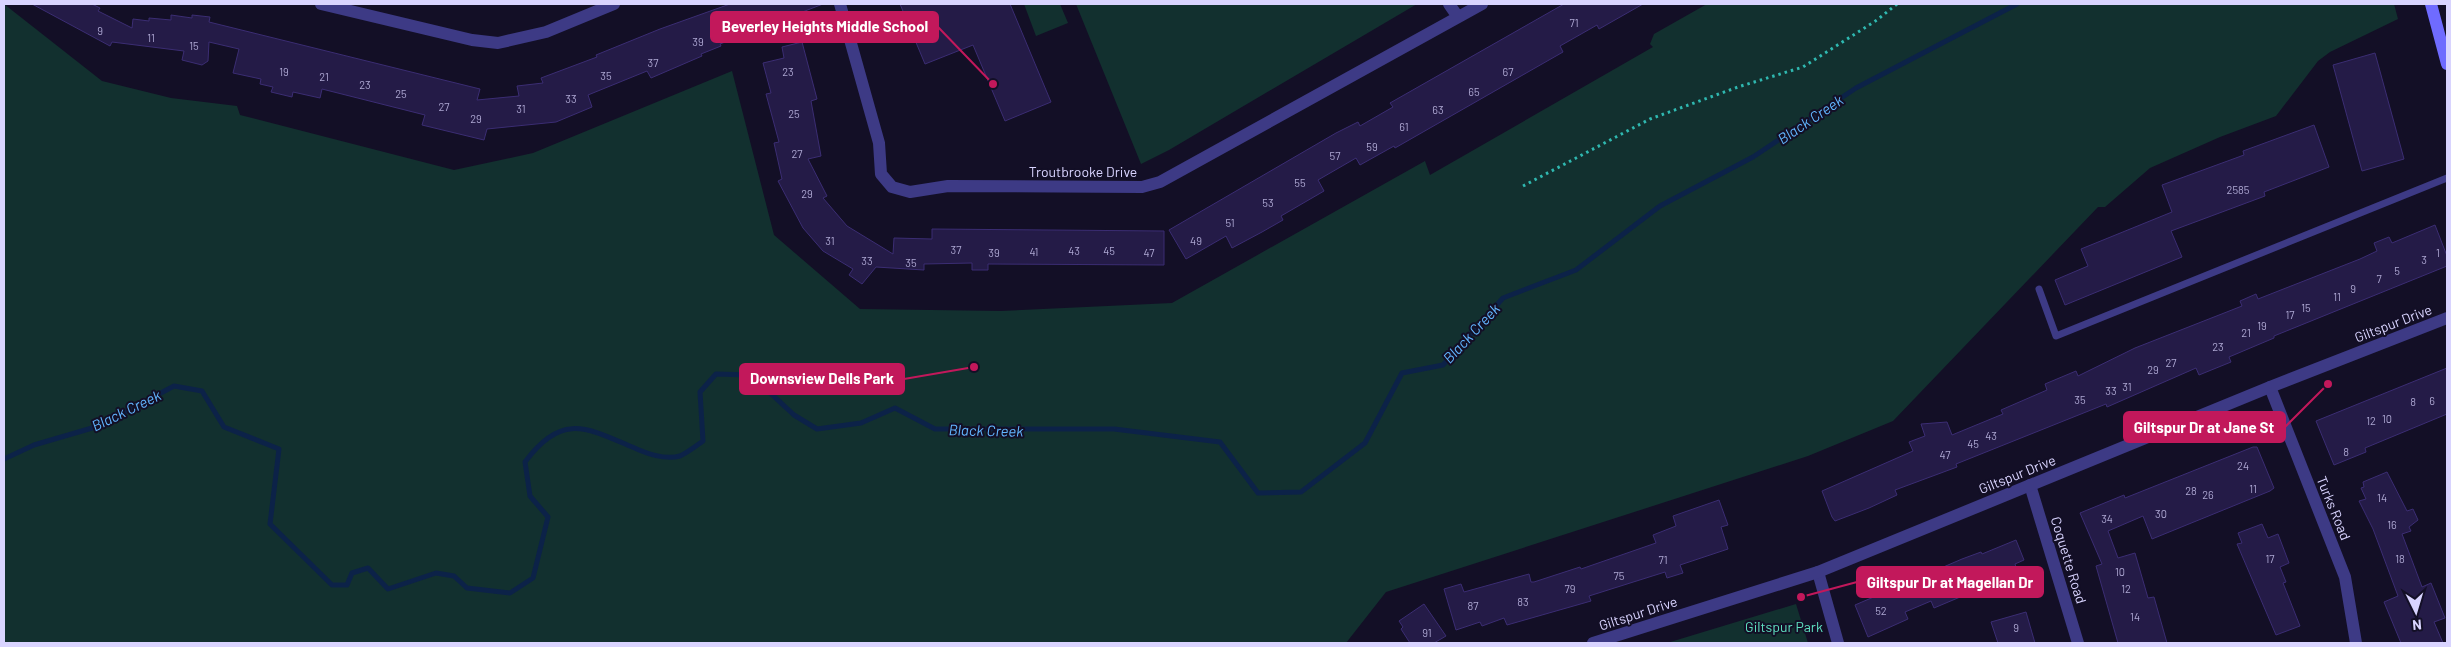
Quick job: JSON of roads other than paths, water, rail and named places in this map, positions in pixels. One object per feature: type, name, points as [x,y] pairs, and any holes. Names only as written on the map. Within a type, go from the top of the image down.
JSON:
[{"type":"main road","points":[[2431,4],[2447,64]]},
{"type":"street","points":[[321,4],[472,40],[498,43],[546,32],[614,4]]},
{"type":"street","name":"Troutbrooke Drive","points":[[840,4],[879,143],[881,174],[892,187],[900,191],[910,192],[948,186],[1142,187],[1160,182],[1482,4]]},
{"type":"street","points":[[1449,4],[1458,17]]},
{"type":"street","name":"Giltspur Drive","points":[[1592,643],[1818,572],[2447,318]]},
{"type":"street","name":"Turks Road","points":[[2270,388],[2345,577],[2356,643]]},
{"type":"street","name":"Coquette Road","points":[[2030,485],[2078,643]]},
{"type":"street","points":[[1818,572],[1838,643]]},
{"type":"lane","points":[[2039,289],[2056,336],[2447,178]]},
{"type":"waterway","name":"Black Creek","points":[[4,459],[34,445],[99,426],[174,386],[202,391],[224,427],[279,449],[270,524],[332,585],[347,585],[352,573],[368,568],[388,589],[436,573],[454,576],[467,588],[510,593],[533,578],[548,517],[530,496],[525,462],[539,446],[552,435],[565,430],[577,429],[591,431],[654,455],[664,457],[680,456],[703,441],[700,392],[716,374],[751,375],[794,415],[817,429],[861,423],[895,408],[935,429],[1114,429],[1220,442],[1258,493],[1301,492],[1365,443],[1402,373],[1443,365],[1503,298],[1576,270],[1660,206],[1753,157],[1856,88],[2017,4]]},
{"type":"place","name":"Beverley Heights Middle School","points":[[993,84]]},
{"type":"place","name":"Downsview Dells Park","points":[[974,367]]},
{"type":"place","name":"Giltspur Dr at Jane St","points":[[2328,384]]},
{"type":"place","name":"Giltspur Dr at Magellan Dr","points":[[1801,597]]},
{"type":"park label","name":"Giltspur Park","points":[[1784,626]]}]
